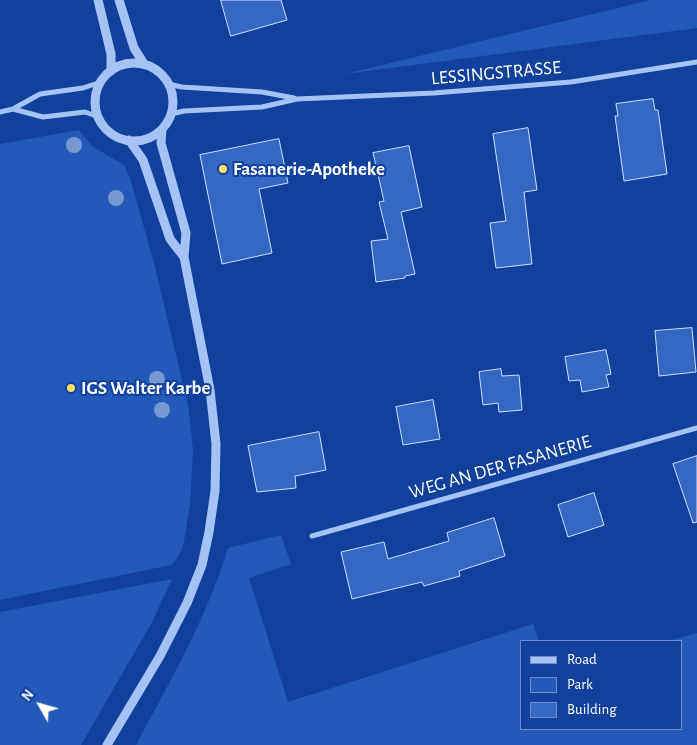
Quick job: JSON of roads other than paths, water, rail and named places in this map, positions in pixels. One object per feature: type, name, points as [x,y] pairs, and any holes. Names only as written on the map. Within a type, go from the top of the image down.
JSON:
[{"type":"street","points":[[98,0],[111,54],[111,71]]},
{"type":"street","points":[[119,0],[134,48],[144,64]]},
{"type":"street","name":"LESSINGSTRASSE","points":[[171,114],[184,111],[262,108],[297,99],[434,94],[571,82],[697,62]]},
{"type":"street","points":[[107,745],[160,656],[187,603],[202,565],[215,491],[216,444],[210,387],[184,257],[186,233],[161,143],[162,130],[171,114],[172,96],[168,84],[159,72],[144,64],[129,64],[111,71],[101,82],[96,101],[99,117],[107,129],[115,136],[129,140],[144,139],[162,130]]},
{"type":"street","points":[[0,112],[13,109],[40,94],[82,88],[101,82]]},
{"type":"street","name":"LESSINGSTRASSE","points":[[168,84],[182,87],[262,92],[297,99]]},
{"type":"street","points":[[13,109],[43,117],[85,112],[99,117]]},
{"type":"street","points":[[129,140],[143,160],[170,239],[184,257]]},
{"type":"street","name":"WEG AN DER FASANERIE","points":[[312,536],[697,428]]},
{"type":"place","name":"Fasanerie-Apotheke","points":[[223,169]]},
{"type":"place","name":"IGS Walter Karbe","points":[[71,388]]}]
